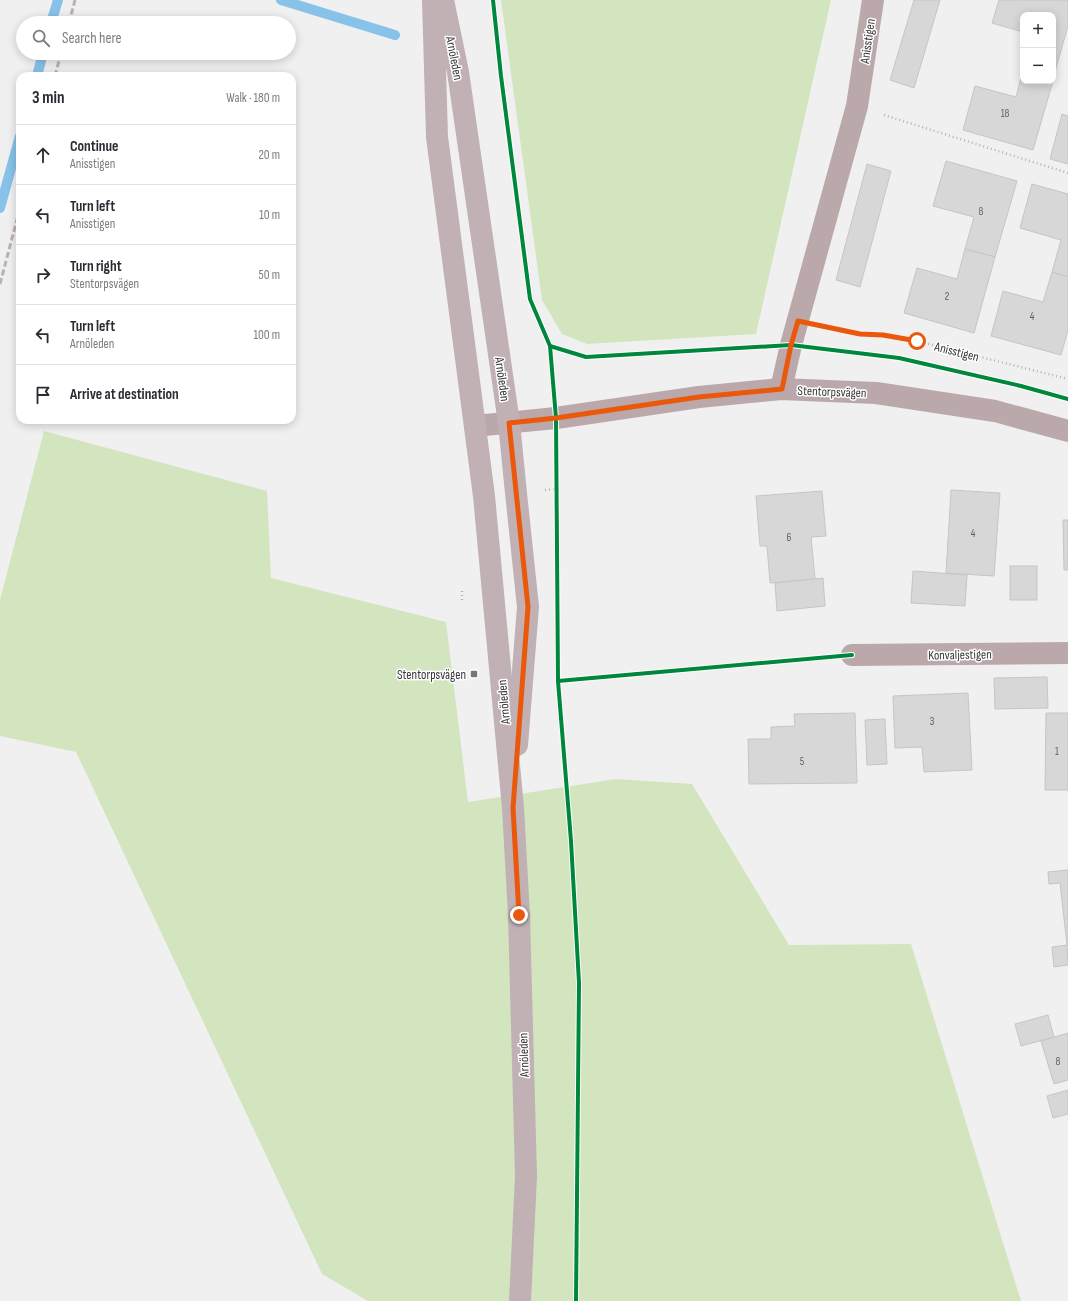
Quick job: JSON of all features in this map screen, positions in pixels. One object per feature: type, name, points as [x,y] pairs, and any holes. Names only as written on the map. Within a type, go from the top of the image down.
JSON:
[{"type":"main road","name":"Arnöleden","points":[[433,0],[437,137],[484,496],[513,808],[519,923],[526,1176],[520,1301]]},
{"type":"main road","name":"Arnöleden","points":[[443,0],[458,72],[509,423],[528,607],[513,808]]},
{"type":"street","name":"Anisstigen","points":[[782,389],[791,345],[857,106],[873,0]]},
{"type":"street","name":"Stentorpsvägen","points":[[475,426],[556,418],[699,397],[782,389],[876,393],[995,412],[1068,431]]},
{"type":"street","name":"Konvaljestigen","points":[[852,655],[1068,653]]},
{"type":"path","points":[[857,106],[1068,173]]},
{"type":"green space","points":[[501,0],[831,0],[756,334],[587,344],[562,334],[542,300]]},
{"type":"green space","points":[[44,431],[267,491],[271,578],[446,622],[468,802],[616,779],[692,784],[789,945],[911,944],[1021,1301],[368,1301],[322,1274],[76,752],[0,736],[0,600]]},
{"type":"building","points":[[914,0],[940,0],[914,88],[890,80]]},
{"type":"building","points":[[999,0],[1068,0],[1068,26],[1056,68],[1056,12],[1020,12],[1020,31],[992,23]]},
{"type":"building","points":[[1020,82],[1020,84],[1052,84],[1033,150],[963,130],[975,86],[1016,97]]},
{"type":"building","points":[[1062,114],[1068,116],[1068,164],[1050,159]]},
{"type":"building","points":[[946,161],[1017,181],[995,257],[965,249],[974,217],[933,206]]},
{"type":"building","points":[[867,164],[891,171],[860,287],[836,280]]},
{"type":"building","points":[[1032,184],[1068,194],[1068,277],[1052,272],[1061,240],[1020,228]]},
{"type":"building","points":[[965,249],[995,257],[974,333],[904,313],[917,268],[957,279]]},
{"type":"building","points":[[1052,272],[1068,277],[1068,330],[1061,355],[991,336],[1003,291],[1043,302]]},
{"type":"building","points":[[951,490],[1000,493],[994,576],[946,573]]},
{"type":"building","points":[[822,491],[826,536],[811,537],[815,579],[770,583],[767,546],[760,546],[756,496]]},
{"type":"building","points":[[1063,520],[1068,520],[1068,570],[1064,570]]},
{"type":"building","points":[[1010,566],[1037,566],[1037,600],[1010,600]]},
{"type":"building","points":[[913,571],[967,575],[965,606],[911,603]]},
{"type":"building","points":[[823,578],[825,606],[777,611],[775,583]]},
{"type":"building","points":[[1047,677],[1048,708],[995,709],[994,678]]},
{"type":"building","points":[[968,693],[972,770],[924,772],[922,747],[895,748],[893,696]]},
{"type":"building","points":[[855,713],[857,783],[749,784],[748,739],[771,739],[771,727],[795,726],[794,714]]},
{"type":"building","points":[[1046,713],[1068,713],[1068,790],[1045,790]]},
{"type":"building","points":[[885,719],[887,764],[867,765],[865,720]]},
{"type":"building","points":[[1068,870],[1067,945],[1060,883],[1049,884],[1048,872]]},
{"type":"building","points":[[1067,945],[1068,965],[1054,967],[1052,947]]},
{"type":"building","points":[[1048,1015],[1054,1037],[1021,1046],[1015,1024]]},
{"type":"building","points":[[1068,1033],[1068,1080],[1054,1084],[1041,1041]]},
{"type":"building","points":[[1068,1090],[1068,1114],[1053,1118],[1047,1096]]},
{"type":"waterway","points":[[53,16],[58,0]]},
{"type":"waterway","points":[[281,0],[395,35]]},
{"type":"waterway","points":[[38,72],[41,60]]},
{"type":"waterway","points":[[0,208],[16,150]]},
{"type":"railway","points":[[71,16],[75,0]]},
{"type":"railway","points":[[56,72],[59,60]]},
{"type":"railway","points":[[0,284],[16,223]]},
{"type":"cycle path","points":[[493,0],[501,76],[530,299],[550,346],[556,418],[558,681],[571,841],[579,983],[576,1301]]},
{"type":"cycle path","points":[[550,346],[586,357],[791,345],[899,358],[1021,386],[1068,399]]},
{"type":"cycle path","points":[[558,681],[852,655]]},
{"type":"place","name":"Stentorpsvägen","points":[[474,674]]},
{"type":"route","points":[[519,915],[513,808],[528,607],[509,423],[556,418],[699,397],[782,389],[791,345],[798,321],[860,334],[883,335],[917,341]]}]
